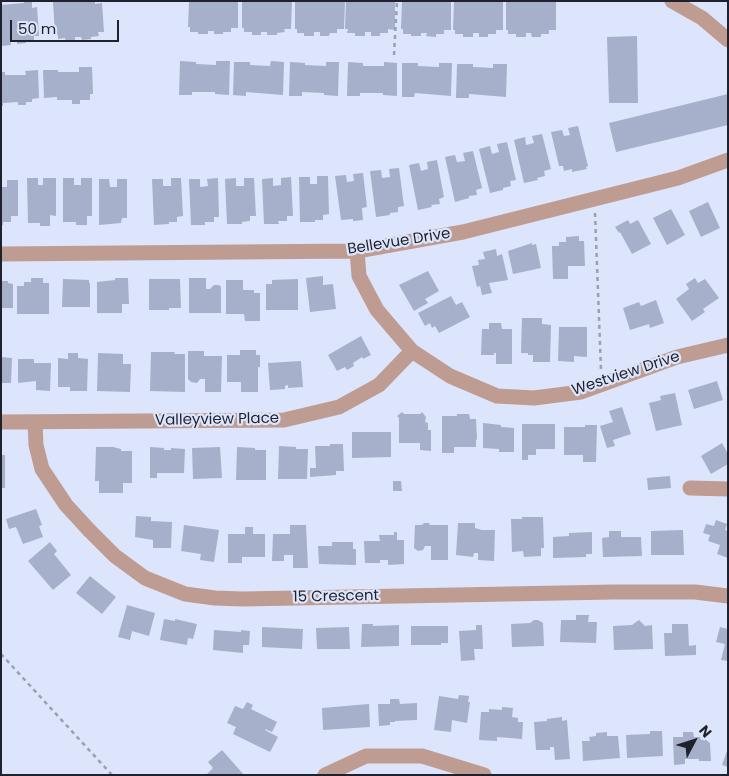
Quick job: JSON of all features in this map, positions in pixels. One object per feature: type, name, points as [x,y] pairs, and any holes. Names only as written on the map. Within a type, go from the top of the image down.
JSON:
[{"type":"street","points":[[672,1],[702,18],[728,40]]},
{"type":"street","name":"Bellevue Drive","points":[[1,254],[358,251],[463,232],[678,178],[728,160]]},
{"type":"street","name":"Westview Drive","points":[[358,251],[360,276],[377,310],[412,351],[450,376],[497,396],[534,398],[581,392],[678,357],[728,345]]},
{"type":"street","name":"Valleyview Place","points":[[1,422],[284,420],[339,407],[379,385],[412,351]]},
{"type":"street","name":"15 Crescent","points":[[34,422],[36,445],[42,469],[66,505],[115,556],[145,578],[185,594],[243,599],[613,592],[695,592],[728,596]]},
{"type":"street","points":[[690,488],[728,489]]},
{"type":"street","points":[[325,775],[366,756],[422,756],[484,775]]},
{"type":"path","points":[[394,55],[397,1]]},
{"type":"path","points":[[594,199],[602,384]]},
{"type":"path","points":[[1,654],[112,775]]},
{"type":"building","points":[[24,1],[32,1],[32,8],[37,7],[39,36],[34,36],[34,40],[26,41],[26,43],[17,44],[17,41],[10,41],[11,45],[1,46],[1,5],[24,3]]},
{"type":"building","points":[[53,1],[95,1],[95,4],[102,3],[104,32],[98,32],[99,36],[91,37],[91,39],[82,40],[81,37],[75,37],[75,41],[66,42],[65,38],[58,39],[58,35],[55,35]]},
{"type":"building","points":[[189,1],[238,1],[238,28],[231,28],[231,32],[223,32],[223,34],[214,34],[214,31],[208,31],[208,34],[190,32],[190,27],[188,27]]},
{"type":"building","points":[[242,1],[292,1],[291,29],[284,29],[285,32],[277,33],[277,35],[267,35],[267,32],[261,32],[261,35],[252,35],[252,32],[244,32],[244,28],[242,28]]},
{"type":"building","points":[[295,1],[345,1],[344,29],[337,29],[337,33],[330,33],[329,36],[320,36],[320,32],[314,32],[314,36],[304,36],[304,33],[297,33],[297,29],[295,29]]},
{"type":"building","points":[[346,1],[395,1],[395,30],[388,29],[388,33],[380,33],[380,36],[371,36],[371,32],[365,32],[365,36],[355,36],[355,33],[347,33],[348,29],[345,29]]},
{"type":"building","points":[[402,1],[451,1],[451,30],[444,30],[444,34],[436,34],[436,37],[426,36],[427,33],[421,33],[421,36],[403,34],[403,29],[401,29]]},
{"type":"building","points":[[454,1],[503,1],[503,30],[496,30],[496,34],[488,34],[488,37],[479,37],[479,33],[473,33],[473,37],[463,37],[463,34],[455,34],[455,30],[453,30]]},
{"type":"building","points":[[506,1],[556,1],[556,30],[549,30],[549,34],[541,34],[541,37],[532,37],[531,33],[526,33],[526,37],[516,37],[516,34],[508,34],[508,30],[506,30]]},
{"type":"building","points":[[637,36],[638,103],[609,103],[607,37]]},
{"type":"building","points":[[180,61],[216,65],[216,61],[230,61],[229,95],[215,94],[215,92],[192,92],[192,95],[179,95]]},
{"type":"building","points":[[271,61],[284,62],[283,95],[246,92],[246,96],[233,95],[234,62],[250,62],[250,65],[270,66]]},
{"type":"building","points":[[290,62],[326,66],[326,62],[339,62],[338,96],[302,92],[302,96],[289,96]]},
{"type":"building","points":[[348,62],[363,63],[363,66],[384,66],[384,62],[397,63],[397,96],[383,95],[383,93],[360,93],[360,96],[347,96]]},
{"type":"building","points":[[402,63],[418,63],[418,66],[439,67],[439,63],[452,63],[451,96],[415,93],[414,97],[402,97]]},
{"type":"building","points":[[457,64],[473,64],[473,67],[493,68],[493,64],[507,64],[506,97],[469,94],[469,98],[456,98]]},
{"type":"building","points":[[79,67],[92,67],[93,94],[90,94],[90,100],[80,100],[80,104],[72,104],[72,100],[57,100],[57,97],[44,98],[43,70],[79,72]]},
{"type":"building","points":[[38,70],[39,98],[32,99],[32,102],[26,102],[26,105],[18,105],[18,102],[3,103],[3,106],[1,106],[1,72],[5,72],[5,75],[26,75],[25,71]]},
{"type":"building","points":[[728,94],[728,125],[616,152],[609,123]]},
{"type":"building","points":[[578,126],[588,166],[586,167],[587,169],[572,172],[572,169],[564,171],[563,166],[559,166],[551,132],[562,130],[564,136],[570,135],[568,128]]},
{"type":"building","points":[[542,134],[551,169],[544,171],[545,176],[537,178],[538,180],[524,183],[514,140],[525,137],[526,145],[534,143],[532,136]]},
{"type":"building","points":[[507,142],[516,180],[510,181],[511,186],[503,188],[503,190],[490,193],[479,149],[490,146],[492,154],[499,152],[497,144]]},
{"type":"building","points":[[473,151],[482,188],[476,190],[477,195],[455,202],[445,157],[455,155],[457,162],[465,161],[463,153]]},
{"type":"building","points":[[437,160],[444,197],[439,199],[440,204],[418,210],[409,165],[419,163],[421,171],[428,169],[427,162]]},
{"type":"building","points":[[399,168],[404,206],[398,207],[398,212],[376,217],[370,171],[381,170],[382,178],[390,177],[389,169]]},
{"type":"building","points":[[363,173],[367,207],[362,208],[363,220],[341,220],[335,176],[346,175],[347,182],[354,181],[353,174]]},
{"type":"building","points":[[317,176],[328,176],[329,214],[323,215],[323,220],[300,222],[299,177],[310,177],[310,184],[317,184]]},
{"type":"building","points":[[291,177],[293,216],[287,216],[287,221],[278,221],[279,224],[264,224],[262,179],[273,178],[273,186],[281,185],[281,178]]},
{"type":"building","points":[[27,178],[38,178],[38,185],[43,185],[43,178],[56,178],[56,216],[50,215],[50,226],[40,226],[40,223],[28,223]]},
{"type":"building","points":[[63,178],[74,178],[74,185],[81,185],[81,178],[92,178],[92,216],[87,216],[87,225],[76,225],[76,222],[63,222]]},
{"type":"building","points":[[171,178],[181,178],[183,216],[177,217],[177,222],[154,225],[152,179],[163,179],[163,186],[171,186]]},
{"type":"building","points":[[218,178],[219,217],[214,217],[214,222],[205,222],[205,225],[191,225],[189,179],[200,179],[200,187],[208,186],[207,179]]},
{"type":"building","points":[[236,178],[236,186],[244,186],[244,178],[254,178],[256,216],[250,216],[250,221],[242,222],[242,224],[227,224],[225,179]]},
{"type":"building","points":[[99,179],[109,179],[110,187],[117,187],[117,179],[127,179],[127,218],[122,218],[121,223],[99,225]]},
{"type":"building","points":[[7,180],[18,180],[18,216],[11,216],[11,222],[3,222],[3,225],[1,225],[1,187],[7,187]]},
{"type":"building","points":[[708,202],[720,228],[701,237],[689,211]]},
{"type":"building","points":[[671,209],[685,235],[667,245],[653,218]]},
{"type":"building","points":[[628,220],[630,224],[638,220],[651,244],[632,254],[620,232],[615,227]]},
{"type":"building","points":[[579,236],[579,241],[584,241],[585,266],[568,266],[568,279],[553,279],[552,246],[559,246],[559,242],[566,242],[566,237]]},
{"type":"building","points":[[532,243],[532,245],[536,244],[541,268],[513,274],[508,251]]},
{"type":"building","points":[[496,249],[497,256],[502,254],[508,280],[489,283],[492,293],[482,295],[480,286],[477,287],[472,266],[479,265],[478,260],[485,259],[483,252]]},
{"type":"building","points":[[428,271],[439,291],[425,299],[428,303],[414,311],[399,285]]},
{"type":"building","points":[[323,276],[323,285],[333,284],[336,309],[310,312],[306,278]]},
{"type":"building","points":[[31,278],[43,278],[43,283],[49,283],[49,314],[17,314],[17,286],[24,286],[24,282],[31,282]]},
{"type":"building","points":[[115,278],[128,278],[129,304],[122,304],[122,313],[97,313],[97,282],[115,280]]},
{"type":"building","points":[[189,278],[206,278],[206,289],[210,289],[214,285],[221,287],[221,313],[189,313]]},
{"type":"building","points":[[695,278],[698,283],[705,279],[719,298],[703,309],[705,312],[692,321],[676,299],[689,289],[686,284]]},
{"type":"building","points":[[63,279],[89,280],[90,307],[62,307]]},
{"type":"building","points":[[149,279],[180,279],[181,308],[149,310]]},
{"type":"building","points":[[298,279],[298,310],[266,310],[266,284],[272,284],[272,280]]},
{"type":"building","points":[[226,280],[243,280],[243,290],[254,290],[254,293],[260,293],[260,321],[245,321],[244,314],[226,314]]},
{"type":"building","points":[[1,281],[8,281],[8,283],[13,284],[13,308],[1,308]]},
{"type":"building","points":[[451,296],[456,305],[462,302],[470,317],[439,333],[435,326],[432,328],[430,323],[425,326],[418,313]]},
{"type":"building","points":[[656,300],[664,323],[650,328],[649,324],[630,330],[623,308],[639,302],[641,306]]},
{"type":"building","points":[[522,318],[542,318],[542,324],[551,325],[550,362],[533,362],[533,355],[521,353]]},
{"type":"building","points":[[489,323],[501,323],[502,329],[512,329],[512,364],[496,364],[496,353],[494,355],[481,355],[482,329],[489,329]]},
{"type":"building","points":[[559,327],[587,327],[587,357],[574,356],[574,362],[558,361]]},
{"type":"building","points":[[361,336],[371,355],[363,359],[362,357],[353,363],[354,366],[347,370],[345,367],[337,371],[328,355]]},
{"type":"building","points":[[240,350],[256,350],[256,355],[260,355],[258,392],[241,392],[241,382],[227,382],[227,355],[240,355]]},
{"type":"building","points":[[188,351],[204,351],[204,356],[222,356],[221,392],[205,392],[205,379],[200,379],[197,383],[191,382],[188,379]]},
{"type":"building","points":[[151,352],[185,354],[185,392],[150,391]]},
{"type":"building","points":[[68,353],[78,353],[78,358],[88,359],[87,391],[70,391],[70,387],[58,387],[58,358],[68,359]]},
{"type":"building","points":[[98,353],[123,354],[123,364],[131,364],[130,392],[97,391]]},
{"type":"building","points":[[1,357],[12,358],[11,383],[1,383]]},
{"type":"building","points":[[18,359],[34,359],[34,363],[51,363],[50,391],[36,390],[36,381],[18,383]]},
{"type":"building","points":[[301,361],[303,387],[288,388],[288,385],[285,386],[285,389],[270,390],[268,363]]},
{"type":"building","points":[[717,381],[723,400],[694,409],[688,390]]},
{"type":"building","points":[[675,393],[682,425],[656,431],[649,403],[661,400],[660,396]]},
{"type":"building","points":[[622,407],[631,434],[613,440],[615,446],[607,448],[600,426],[613,422],[609,411]]},
{"type":"building","points":[[402,412],[404,414],[420,414],[422,412],[426,417],[425,422],[428,423],[428,430],[431,430],[431,451],[420,450],[420,443],[399,443],[399,418],[397,416]]},
{"type":"building","points":[[457,414],[469,414],[470,419],[476,419],[476,447],[454,447],[454,453],[442,453],[442,416],[457,416]]},
{"type":"building","points":[[483,423],[514,428],[514,452],[499,452],[499,449],[483,448]]},
{"type":"building","points":[[522,424],[555,424],[555,449],[536,449],[536,455],[528,455],[528,460],[522,460]]},
{"type":"building","points":[[585,425],[597,425],[596,462],[583,462],[583,455],[564,455],[564,427],[585,427]]},
{"type":"building","points":[[352,432],[391,432],[391,457],[352,458]]},
{"type":"building","points":[[722,443],[728,454],[728,464],[711,474],[701,456]]},
{"type":"building","points":[[330,444],[343,444],[344,471],[336,471],[336,475],[310,477],[310,468],[316,468],[315,446],[330,446]]},
{"type":"building","points":[[279,446],[308,449],[307,479],[278,479]]},
{"type":"building","points":[[96,447],[113,447],[121,449],[121,451],[132,451],[132,483],[123,483],[123,493],[99,493],[99,481],[95,481]]},
{"type":"building","points":[[150,447],[164,448],[164,450],[171,450],[171,448],[185,449],[184,473],[157,473],[157,478],[150,478]]},
{"type":"building","points":[[220,447],[222,478],[193,479],[192,448]]},
{"type":"building","points":[[237,447],[266,450],[266,480],[236,480]]},
{"type":"building","points":[[1,455],[5,455],[5,488],[1,488]]},
{"type":"building","points":[[670,476],[671,488],[648,490],[647,478]]},
{"type":"building","points":[[393,481],[401,481],[402,491],[393,491]]},
{"type":"building","points":[[36,509],[42,525],[39,526],[43,537],[23,544],[16,527],[9,529],[6,519]]},
{"type":"building","points":[[136,516],[151,517],[151,521],[172,522],[171,548],[153,548],[153,540],[135,537]]},
{"type":"building","points":[[522,517],[543,517],[544,548],[541,548],[541,556],[524,557],[523,551],[512,552],[511,519],[522,519]]},
{"type":"building","points":[[716,520],[727,524],[725,530],[728,531],[728,558],[717,554],[720,545],[708,541],[710,535],[703,533],[706,524],[714,526]]},
{"type":"building","points":[[424,523],[448,525],[448,560],[431,560],[431,546],[425,546],[423,550],[418,551],[414,548],[415,525],[422,525]]},
{"type":"building","points":[[458,523],[475,523],[475,528],[495,530],[494,561],[478,560],[478,553],[474,553],[473,557],[456,555]]},
{"type":"building","points":[[184,525],[219,530],[214,562],[200,560],[201,554],[181,551]]},
{"type":"building","points":[[290,525],[306,525],[308,568],[293,568],[293,555],[284,555],[284,561],[272,561],[273,534],[290,534]]},
{"type":"building","points":[[245,527],[253,527],[253,534],[265,534],[265,557],[242,557],[242,563],[228,563],[228,534],[245,534]]},
{"type":"building","points":[[683,530],[684,555],[651,555],[651,531]]},
{"type":"building","points":[[609,531],[621,531],[621,537],[641,537],[642,556],[603,557],[602,538],[609,537]]},
{"type":"building","points":[[394,532],[397,532],[397,540],[404,540],[404,564],[388,565],[388,560],[380,560],[380,563],[365,563],[364,541],[380,541],[379,535],[394,535]]},
{"type":"building","points":[[592,532],[592,554],[586,554],[586,557],[553,558],[553,537],[569,536],[569,533]]},
{"type":"building","points":[[50,542],[57,551],[54,554],[71,575],[53,590],[28,561]]},
{"type":"building","points":[[332,542],[353,542],[353,549],[356,549],[356,565],[319,564],[318,546],[332,546]]},
{"type":"building","points":[[90,576],[116,597],[102,614],[76,593]]},
{"type":"building","points":[[127,605],[155,613],[149,636],[132,631],[130,640],[118,637]]},
{"type":"building","points":[[576,615],[589,615],[588,622],[597,622],[596,643],[560,642],[561,620],[576,620]]},
{"type":"building","points":[[164,619],[175,621],[175,619],[197,624],[193,639],[188,638],[187,645],[160,640]]},
{"type":"building","points":[[534,620],[543,623],[544,646],[512,647],[511,624],[530,623]]},
{"type":"building","points":[[639,620],[645,626],[652,625],[653,649],[614,650],[613,626],[632,625]]},
{"type":"building","points":[[362,624],[373,624],[373,626],[399,625],[399,646],[361,647]]},
{"type":"building","points":[[672,624],[688,624],[689,646],[696,645],[696,655],[665,656],[664,633],[672,633]]},
{"type":"building","points":[[476,625],[482,625],[483,649],[474,649],[475,660],[461,661],[459,631],[476,630]]},
{"type":"building","points":[[411,626],[448,626],[448,643],[441,643],[441,645],[411,645]]},
{"type":"building","points":[[262,627],[303,629],[302,649],[262,647]]},
{"type":"building","points":[[349,627],[350,649],[317,649],[316,628]]},
{"type":"building","points":[[720,627],[728,629],[728,661],[721,660],[725,644],[716,642]]},
{"type":"building","points":[[214,630],[250,631],[249,645],[243,645],[243,653],[213,650]]},
{"type":"building","points":[[459,695],[469,696],[467,723],[452,720],[451,732],[434,730],[439,696],[458,699]]},
{"type":"building","points":[[390,699],[399,699],[400,704],[417,703],[417,720],[395,721],[390,722],[390,725],[379,726],[378,704],[390,704]]},
{"type":"building","points":[[247,702],[253,705],[251,709],[277,722],[272,732],[265,729],[278,737],[270,752],[233,734],[236,727],[227,723],[235,706],[243,709]]},
{"type":"building","points":[[369,704],[370,727],[323,730],[322,708]]},
{"type":"building","points":[[502,707],[513,708],[512,717],[518,718],[518,722],[523,722],[522,739],[497,737],[497,741],[479,740],[481,712],[489,712],[489,709],[502,710]]},
{"type":"building","points":[[562,717],[562,721],[567,720],[570,759],[555,760],[554,747],[550,747],[550,750],[536,750],[534,722]]},
{"type":"building","points":[[650,731],[662,731],[663,756],[627,758],[626,735],[650,734]]},
{"type":"building","points":[[607,732],[607,736],[618,736],[620,758],[583,761],[582,741],[590,741],[589,737],[596,736],[596,733]]},
{"type":"building","points":[[683,732],[693,732],[694,737],[700,737],[701,740],[705,739],[710,743],[711,761],[685,759],[685,764],[674,765],[673,737],[683,737]]},
{"type":"building","points":[[728,748],[728,767],[722,765]]},
{"type":"building","points":[[222,750],[244,775],[206,775],[213,768],[208,762]]}]
